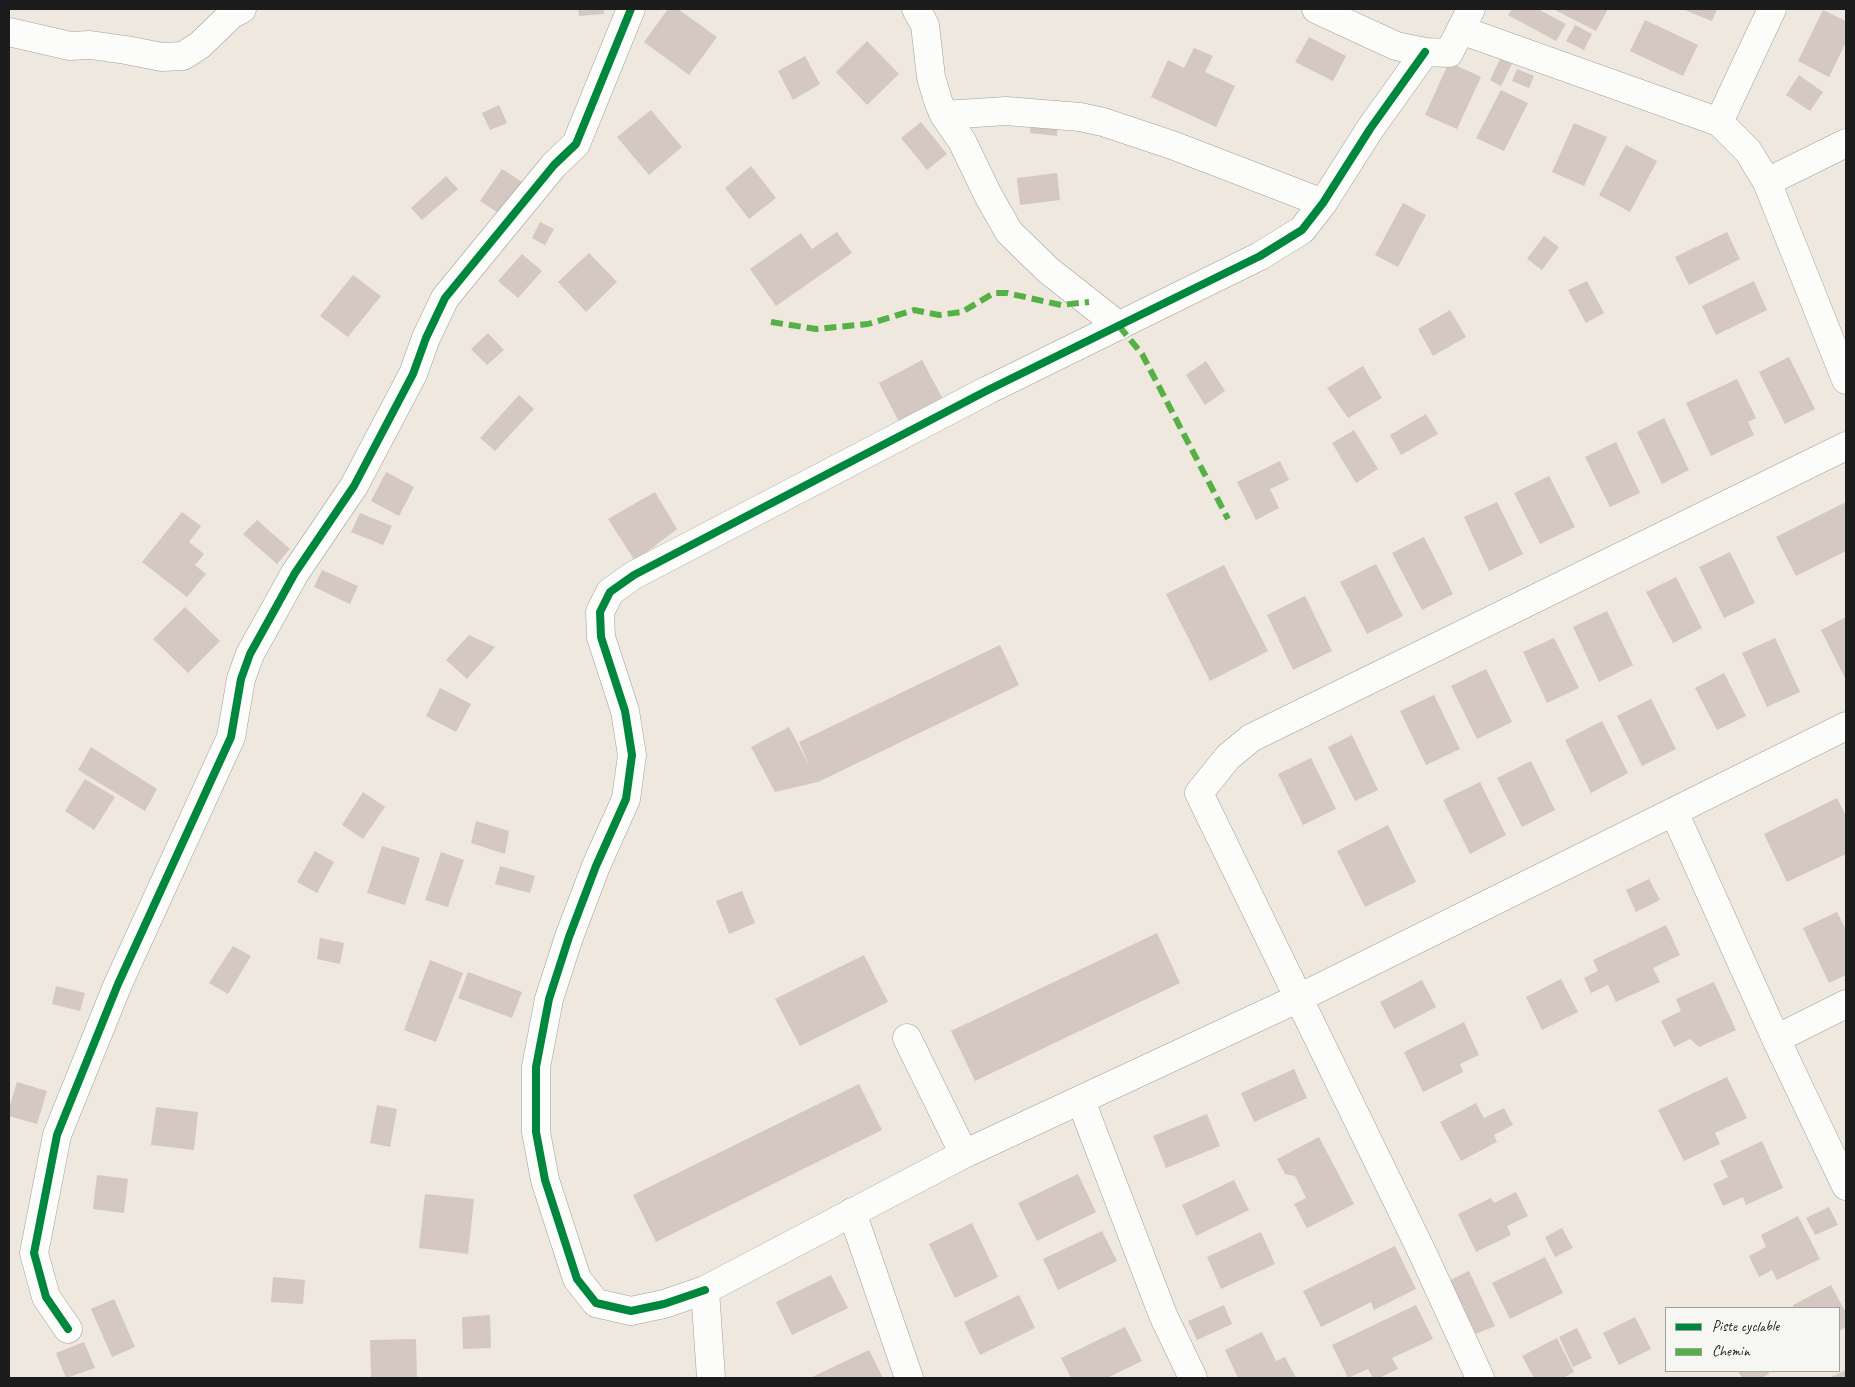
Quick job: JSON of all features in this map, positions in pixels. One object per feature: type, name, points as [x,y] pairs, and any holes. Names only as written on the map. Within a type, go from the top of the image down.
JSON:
[{"type":"street","points":[[9,32],[70,46],[90,45],[162,57],[183,56],[200,45],[231,15],[242,9]]},
{"type":"street","points":[[68,1329],[46,1297],[34,1253],[57,1136],[118,984],[231,737],[241,679],[250,654],[296,573],[354,486],[412,374],[445,298],[554,165],[576,144],[631,9]]},
{"type":"street","points":[[916,9],[924,25],[931,77],[944,114],[962,141],[988,195],[1009,232],[1048,270],[1118,326]]},
{"type":"street","points":[[1316,9],[1396,46],[1424,52],[1449,53],[1466,20],[1719,122],[1748,151],[1767,182],[1846,380]]},
{"type":"street","points":[[1719,122],[1772,9]]},
{"type":"street","points":[[1424,52],[1370,129],[1323,203],[1302,230],[1260,256],[988,390],[634,575],[610,592],[600,612],[601,636],[625,711],[632,755],[626,799],[596,866],[549,999],[536,1067],[536,1132],[545,1180],[577,1279],[596,1303],[631,1311],[664,1304],[705,1290],[964,1154],[1299,998],[1846,726]]},
{"type":"street","points":[[944,114],[1006,111],[1080,117],[1103,122],[1172,145],[1323,203]]},
{"type":"street","points":[[1767,182],[1846,143]]},
{"type":"street","points":[[1480,1378],[1424,1254],[1198,793],[1228,757],[1251,738],[1846,446]]},
{"type":"street","points":[[1674,812],[1776,1039],[1846,1186]]},
{"type":"street","points":[[1776,1039],[1846,1004]]},
{"type":"street","points":[[907,1038],[964,1154]]},
{"type":"street","points":[[1081,1101],[1163,1315],[1193,1378]]},
{"type":"street","points":[[852,1212],[909,1378]]},
{"type":"street","points":[[705,1290],[711,1378]]},
{"type":"building","points":[[578,9],[604,9],[604,14],[579,16]]},
{"type":"building","points":[[668,9],[678,9],[717,37],[689,75],[644,42]]},
{"type":"building","points":[[1512,9],[1538,9],[1566,24],[1556,41],[1508,15]]},
{"type":"building","points":[[1553,9],[1608,9],[1596,31]]},
{"type":"building","points":[[1682,9],[1717,9],[1712,21]]},
{"type":"building","points":[[1823,10],[1846,21],[1846,42],[1829,77],[1798,61]]},
{"type":"building","points":[[1645,20],[1698,45],[1683,76],[1630,51]]},
{"type":"building","points":[[1575,25],[1592,34],[1584,50],[1566,41]]},
{"type":"building","points":[[1309,37],[1346,56],[1333,81],[1295,62]]},
{"type":"building","points":[[867,41],[899,74],[867,105],[836,72]]},
{"type":"building","points":[[1194,48],[1213,56],[1205,72],[1235,86],[1216,127],[1151,97],[1168,60],[1184,68]]},
{"type":"building","points":[[805,56],[820,84],[793,100],[778,71]]},
{"type":"building","points":[[1500,59],[1512,64],[1501,86],[1490,80]]},
{"type":"building","points":[[1449,62],[1481,77],[1457,129],[1425,115]]},
{"type":"building","points":[[1517,69],[1534,76],[1529,88],[1512,81]]},
{"type":"building","points":[[1799,75],[1823,92],[1810,111],[1786,95]]},
{"type":"building","points":[[1501,90],[1528,103],[1504,151],[1476,138]]},
{"type":"building","points":[[499,105],[507,123],[490,130],[482,113]]},
{"type":"building","points":[[651,110],[682,147],[649,175],[617,137]]},
{"type":"building","points":[[1032,115],[1058,118],[1057,136],[1030,133]]},
{"type":"building","points":[[921,122],[947,154],[927,170],[901,138]]},
{"type":"building","points":[[1574,123],[1607,137],[1584,186],[1552,172]]},
{"type":"building","points":[[1626,145],[1657,161],[1630,212],[1599,195]]},
{"type":"building","points":[[751,166],[776,198],[749,219],[725,188]]},
{"type":"building","points":[[502,169],[522,182],[500,214],[480,201]]},
{"type":"building","points":[[1057,173],[1060,200],[1020,205],[1017,178]]},
{"type":"building","points":[[446,176],[458,189],[422,220],[411,208]]},
{"type":"building","points":[[1403,203],[1426,215],[1398,267],[1375,255]]},
{"type":"building","points":[[540,222],[554,229],[545,245],[532,238]]},
{"type":"building","points":[[837,232],[852,253],[776,306],[750,269],[801,233],[812,249]]},
{"type":"building","points":[[1727,232],[1740,259],[1689,285],[1675,257]]},
{"type":"building","points":[[1544,236],[1559,247],[1542,270],[1527,259]]},
{"type":"building","points":[[589,253],[617,282],[586,312],[558,282]]},
{"type":"building","points":[[522,254],[542,271],[518,298],[498,281]]},
{"type":"building","points":[[353,275],[381,296],[348,337],[320,316]]},
{"type":"building","points":[[1587,281],[1604,313],[1586,323],[1568,290]]},
{"type":"building","points":[[1754,281],[1767,310],[1716,335],[1702,306]]},
{"type":"building","points":[[1450,310],[1466,337],[1433,356],[1418,329]]},
{"type":"building","points":[[488,333],[504,350],[487,365],[471,349]]},
{"type":"building","points":[[1789,357],[1815,409],[1785,424],[1759,372]]},
{"type":"building","points":[[922,360],[943,399],[899,422],[879,383]]},
{"type":"building","points":[[1206,361],[1225,391],[1205,405],[1186,375]]},
{"type":"building","points":[[1363,366],[1382,398],[1348,418],[1327,388]]},
{"type":"building","points":[[1737,379],[1756,418],[1748,422],[1754,435],[1711,456],[1686,403]]},
{"type":"building","points":[[519,395],[534,409],[495,451],[480,438]]},
{"type":"building","points":[[1426,414],[1438,434],[1401,455],[1390,435]]},
{"type":"building","points":[[1664,418],[1689,470],[1662,484],[1637,432]]},
{"type":"building","points":[[1354,430],[1378,469],[1356,483],[1332,443]]},
{"type":"building","points":[[1616,442],[1640,493],[1610,507],[1585,457]]},
{"type":"building","points":[[1280,461],[1289,480],[1270,489],[1279,508],[1256,520],[1237,482]]},
{"type":"building","points":[[386,472],[414,487],[399,516],[371,501]]},
{"type":"building","points":[[1549,476],[1575,527],[1540,544],[1514,493]]},
{"type":"building","points":[[655,492],[677,529],[635,561],[608,519]]},
{"type":"building","points":[[1497,502],[1523,554],[1489,571],[1464,517]]},
{"type":"building","points":[[1844,503],[1846,507],[1846,551],[1796,576],[1776,537]]},
{"type":"building","points":[[182,512],[201,526],[189,542],[204,554],[195,565],[206,574],[187,597],[142,562]]},
{"type":"building","points":[[360,513],[392,526],[383,545],[351,532]]},
{"type":"building","points":[[257,520],[290,549],[277,564],[243,534]]},
{"type":"building","points":[[1424,537],[1453,594],[1422,610],[1392,553]]},
{"type":"building","points":[[1730,552],[1755,603],[1724,618],[1699,567]]},
{"type":"building","points":[[1376,564],[1403,616],[1367,634],[1340,582]]},
{"type":"building","points":[[1224,565],[1268,651],[1210,681],[1166,594]]},
{"type":"building","points":[[322,570],[358,586],[350,604],[314,587]]},
{"type":"building","points":[[1676,577],[1702,628],[1673,643],[1646,592]]},
{"type":"building","points":[[1305,596],[1332,651],[1293,670],[1267,615]]},
{"type":"building","points":[[185,607],[220,641],[188,673],[153,639]]},
{"type":"building","points":[[1607,611],[1633,665],[1599,682],[1573,627]]},
{"type":"building","points":[[1846,617],[1846,680],[1821,630]]},
{"type":"building","points":[[469,635],[495,647],[467,679],[446,660]]},
{"type":"building","points":[[1554,638],[1579,688],[1547,703],[1523,652]]},
{"type":"building","points":[[1775,638],[1800,692],[1767,707],[1742,653]]},
{"type":"building","points":[[1000,645],[1019,685],[818,782],[775,792],[751,747],[789,727],[810,767],[799,742]]},
{"type":"building","points":[[1486,669],[1512,722],[1477,739],[1451,686]]},
{"type":"building","points":[[1724,673],[1746,716],[1717,730],[1695,688]]},
{"type":"building","points":[[440,688],[471,704],[456,732],[426,716]]},
{"type":"building","points":[[1434,695],[1460,749],[1426,765],[1400,711]]},
{"type":"building","points":[[1651,699],[1676,749],[1642,766],[1617,716]]},
{"type":"building","points":[[1602,721],[1628,773],[1591,793],[1565,740]]},
{"type":"building","points":[[1352,735],[1378,790],[1355,801],[1328,747]]},
{"type":"building","points":[[91,747],[157,789],[145,811],[78,770]]},
{"type":"building","points":[[1311,758],[1336,809],[1303,825],[1278,774]]},
{"type":"building","points":[[1531,761],[1555,810],[1522,827],[1497,778]]},
{"type":"building","points":[[85,779],[115,797],[94,830],[65,811]]},
{"type":"building","points":[[1480,782],[1506,835],[1470,854],[1443,800]]},
{"type":"building","points":[[363,792],[385,807],[363,839],[342,825]]},
{"type":"building","points":[[1837,798],[1846,816],[1846,854],[1787,882],[1764,834]]},
{"type":"building","points":[[476,821],[509,831],[505,854],[471,843]]},
{"type":"building","points":[[1388,825],[1416,882],[1365,907],[1337,851]]},
{"type":"building","points":[[382,846],[420,858],[405,905],[367,893]]},
{"type":"building","points":[[315,851],[334,862],[317,893],[297,882]]},
{"type":"building","points":[[441,852],[464,860],[448,907],[425,900]]},
{"type":"building","points":[[500,866],[535,876],[530,893],[495,884]]},
{"type":"building","points":[[1649,879],[1660,900],[1636,912],[1626,890]]},
{"type":"building","points":[[742,891],[755,923],[729,934],[716,901]]},
{"type":"building","points":[[1837,912],[1846,930],[1846,975],[1829,983],[1803,928]]},
{"type":"building","points":[[1666,925],[1680,955],[1653,968],[1660,982],[1616,1002],[1608,985],[1591,993],[1584,978],[1598,971],[1593,960]]},
{"type":"building","points":[[1157,933],[1180,983],[975,1081],[951,1031]]},
{"type":"building","points":[[320,938],[344,943],[340,964],[317,959]]},
{"type":"building","points":[[233,946],[251,956],[228,994],[209,983]]},
{"type":"building","points":[[864,955],[888,1002],[800,1046],[775,999]]},
{"type":"building","points":[[430,960],[463,973],[436,1042],[404,1030]]},
{"type":"building","points":[[468,972],[522,992],[512,1018],[458,998]]},
{"type":"building","points":[[1561,979],[1578,1012],[1542,1030],[1526,997]]},
{"type":"building","points":[[1422,980],[1436,1007],[1394,1029],[1380,1002]]},
{"type":"building","points":[[1714,982],[1736,1030],[1699,1047],[1690,1039],[1674,1047],[1661,1021],[1681,1011],[1676,999]]},
{"type":"building","points":[[56,986],[85,993],[80,1011],[52,1004]]},
{"type":"building","points":[[1464,1022],[1479,1055],[1460,1064],[1463,1072],[1423,1092],[1404,1052]]},
{"type":"building","points":[[1294,1069],[1307,1098],[1254,1122],[1241,1093]]},
{"type":"building","points":[[1727,1077],[1747,1118],[1715,1133],[1720,1144],[1684,1161],[1658,1110]]},
{"type":"building","points":[[17,1082],[47,1091],[37,1124],[9,1116],[9,1108]]},
{"type":"building","points":[[859,1084],[882,1130],[656,1242],[633,1195]]},
{"type":"building","points":[[1476,1103],[1484,1118],[1504,1108],[1513,1125],[1494,1135],[1497,1142],[1461,1161],[1440,1122]]},
{"type":"building","points":[[377,1105],[397,1109],[390,1147],[370,1143]]},
{"type":"building","points":[[156,1107],[198,1112],[194,1150],[151,1145]]},
{"type":"building","points":[[1207,1114],[1220,1146],[1166,1168],[1153,1136]]},
{"type":"building","points":[[1319,1137],[1354,1204],[1307,1228],[1294,1204],[1306,1198],[1295,1176],[1285,1174],[1277,1159]]},
{"type":"building","points":[[1762,1141],[1783,1188],[1746,1205],[1743,1197],[1723,1206],[1713,1184],[1728,1177],[1720,1161]]},
{"type":"building","points":[[1078,1174],[1096,1212],[1037,1241],[1018,1203]]},
{"type":"building","points":[[97,1175],[128,1179],[124,1213],[93,1209]]},
{"type":"building","points":[[1234,1180],[1249,1210],[1196,1236],[1182,1205]]},
{"type":"building","points":[[1516,1192],[1528,1216],[1507,1226],[1511,1235],[1476,1252],[1458,1214],[1491,1198],[1494,1203]]},
{"type":"building","points":[[425,1194],[474,1199],[468,1254],[419,1248]]},
{"type":"building","points":[[1829,1207],[1838,1225],[1815,1235],[1806,1218]]},
{"type":"building","points":[[1798,1216],[1820,1259],[1777,1280],[1772,1270],[1759,1277],[1749,1256],[1766,1247],[1761,1235]]},
{"type":"building","points":[[972,1223],[998,1277],[955,1298],[929,1244]]},
{"type":"building","points":[[1562,1228],[1573,1248],[1555,1257],[1545,1237]]},
{"type":"building","points":[[1102,1231],[1117,1261],[1058,1290],[1043,1259]]},
{"type":"building","points":[[1261,1232],[1275,1264],[1221,1289],[1207,1257]]},
{"type":"building","points":[[1395,1246],[1416,1289],[1374,1310],[1371,1302],[1321,1327],[1303,1291]]},
{"type":"building","points":[[1545,1257],[1563,1293],[1510,1319],[1492,1283]]},
{"type":"building","points":[[1469,1271],[1495,1326],[1476,1334],[1450,1280]]},
{"type":"building","points":[[831,1275],[848,1308],[792,1335],[776,1302]]},
{"type":"building","points":[[273,1277],[305,1280],[303,1304],[271,1302]]},
{"type":"building","points":[[1831,1285],[1846,1313],[1846,1327],[1840,1330],[1840,1307],[1794,1307],[1793,1305]]},
{"type":"building","points":[[1019,1295],[1035,1328],[980,1355],[964,1322]]},
{"type":"building","points":[[114,1299],[135,1347],[112,1357],[91,1309]]},
{"type":"building","points":[[1224,1305],[1232,1324],[1197,1340],[1188,1321]]},
{"type":"building","points":[[1416,1305],[1433,1339],[1392,1358],[1398,1369],[1379,1378],[1373,1378],[1368,1369],[1348,1378],[1332,1345]]},
{"type":"building","points":[[490,1315],[491,1348],[463,1349],[462,1317]]},
{"type":"building","points":[[1635,1317],[1651,1349],[1619,1365],[1603,1333]]},
{"type":"building","points":[[1125,1327],[1142,1361],[1107,1378],[1071,1378],[1061,1358]]},
{"type":"building","points":[[1577,1328],[1592,1358],[1573,1367],[1559,1337]]},
{"type":"building","points":[[1262,1332],[1276,1361],[1285,1357],[1296,1378],[1238,1378],[1225,1350]]},
{"type":"building","points":[[1557,1338],[1574,1372],[1563,1378],[1534,1378],[1522,1356]]},
{"type":"building","points":[[416,1339],[417,1378],[371,1378],[370,1340]]},
{"type":"building","points":[[84,1342],[95,1368],[66,1378],[56,1353]]},
{"type":"building","points":[[869,1350],[883,1378],[810,1378]]},
{"type":"building","points":[[1846,1370],[1846,1378],[1829,1378]]},
{"type":"building","points":[[1739,1372],[1768,1372],[1769,1374],[1762,1378],[1742,1378]]},
{"type":"marked path","points":[[771,322],[816,329],[868,324],[914,310],[939,315],[962,312],[994,293],[1007,293],[1061,305],[1089,302]]},
{"type":"marked path","points":[[1119,326],[1142,354],[1228,519]]},
{"type":"cycle path","points":[[68,1329],[46,1297],[34,1253],[57,1135],[118,984],[231,737],[241,679],[250,654],[295,573],[354,486],[413,374],[426,338],[445,298],[554,165],[576,144],[631,9]]},
{"type":"cycle path","points":[[705,1290],[664,1304],[631,1311],[596,1303],[577,1279],[545,1180],[536,1132],[536,1067],[549,999],[569,937],[596,866],[626,799],[632,755],[625,711],[601,637],[600,612],[610,592],[634,575],[988,390],[1260,256],[1302,230],[1323,203],[1370,129],[1425,52]]}]
